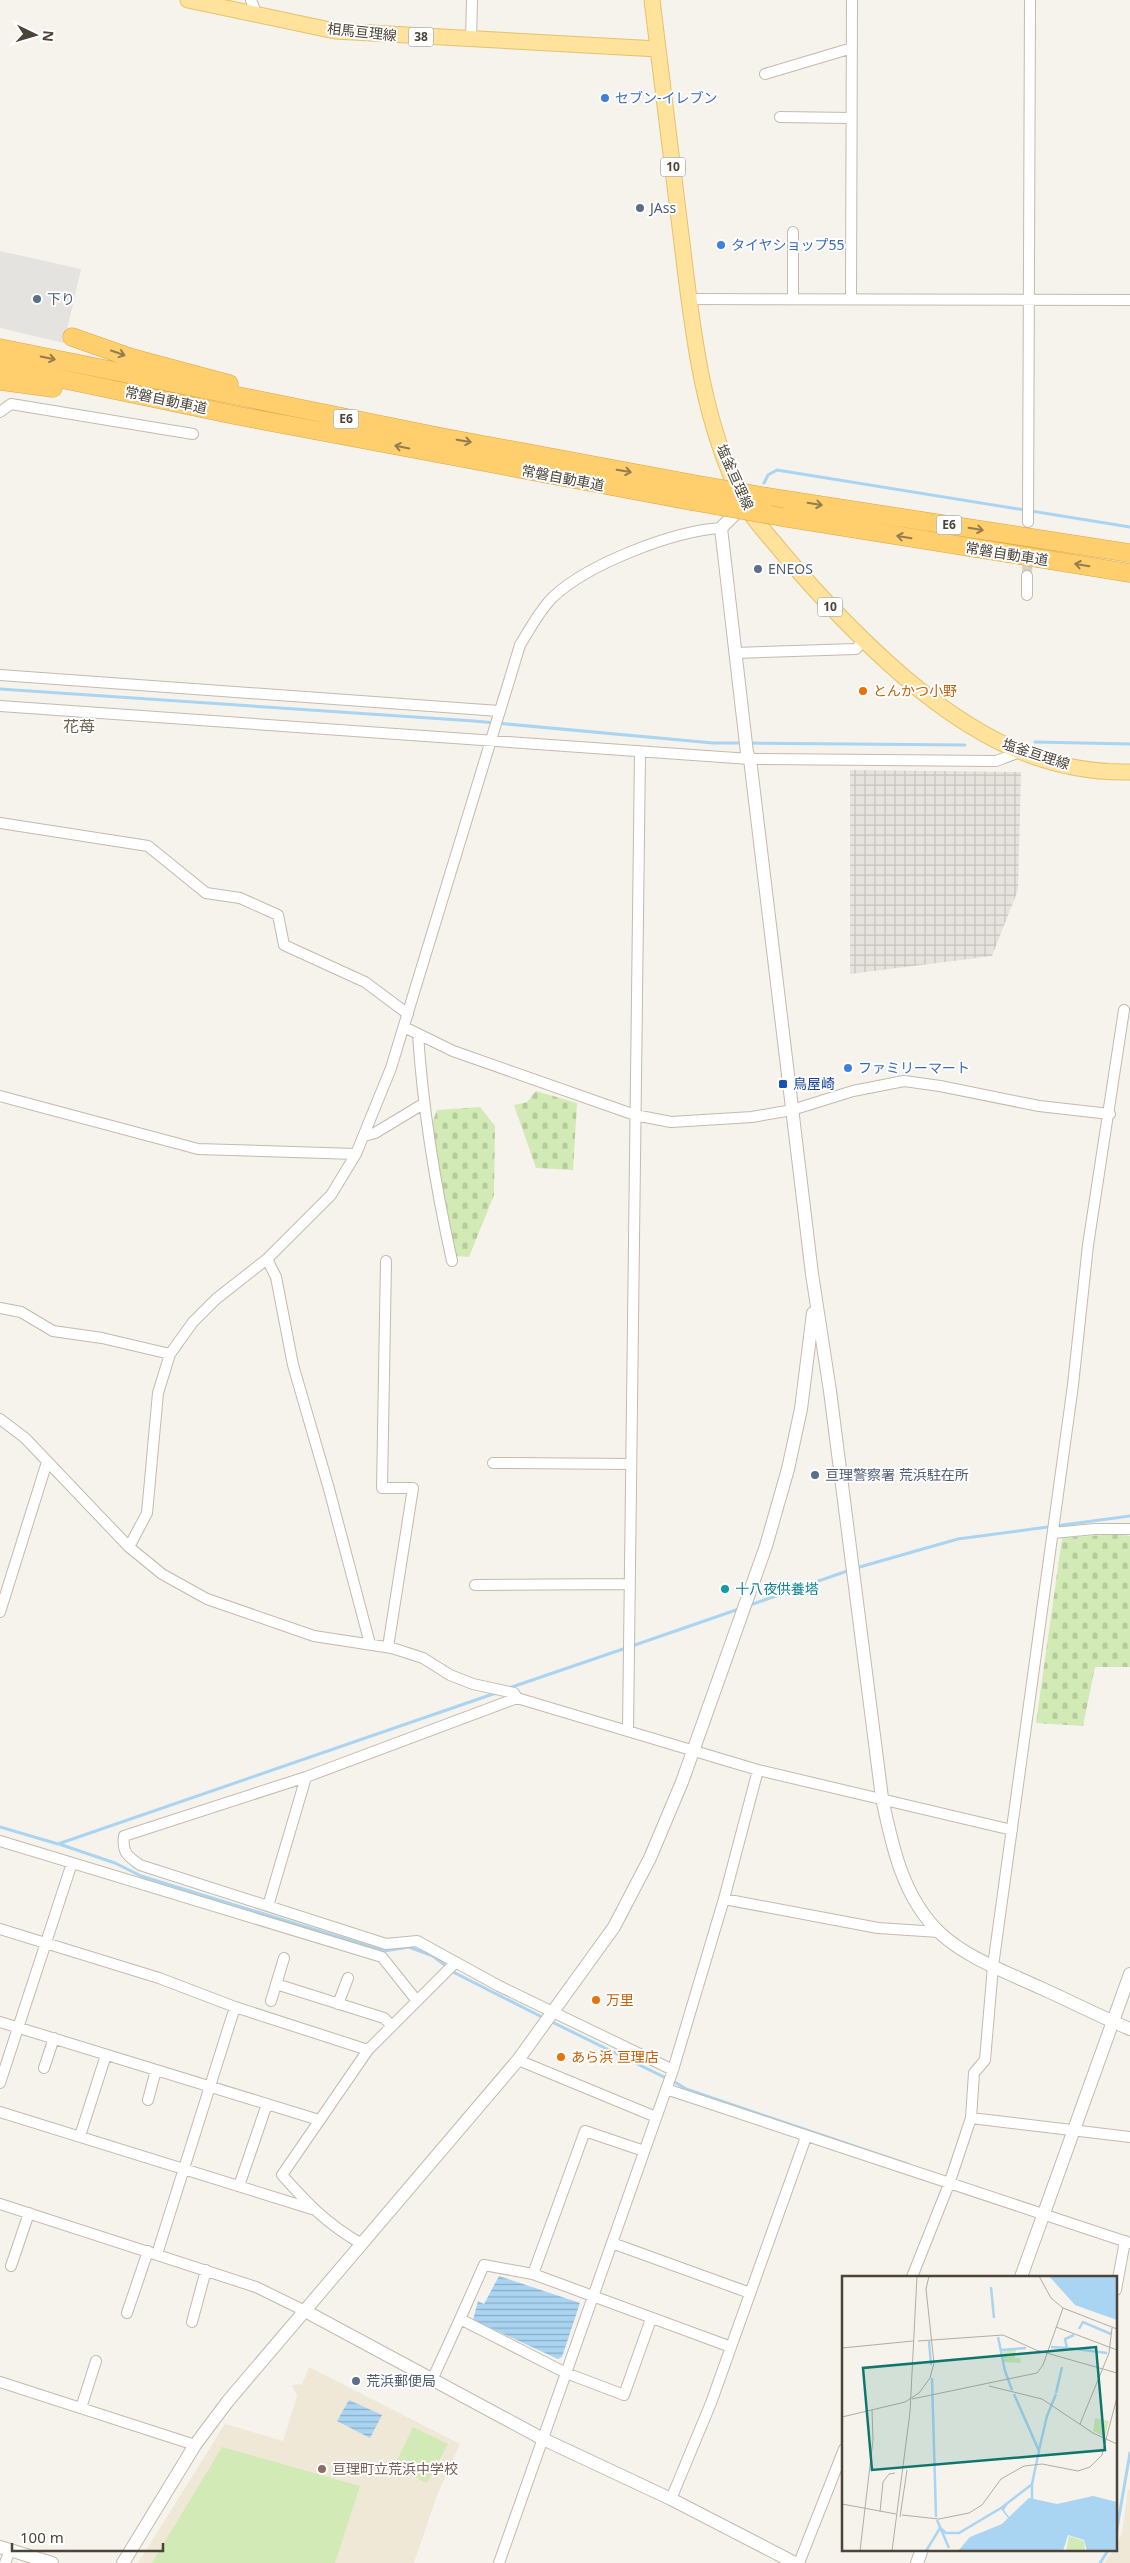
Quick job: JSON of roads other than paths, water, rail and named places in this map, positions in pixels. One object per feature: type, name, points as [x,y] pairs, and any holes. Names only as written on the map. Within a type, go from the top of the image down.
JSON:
[{"type":"highway","points":[[72,337],[183,372],[304,402],[393,421],[441,437]]},
{"type":"highway","name":"常磐自動車道","points":[[0,348],[441,437],[693,492],[782,516],[1130,573]]},
{"type":"highway","name":"常磐自動車道","points":[[0,366],[234,415],[693,492],[767,497],[1130,553]]},
{"type":"highway","points":[[0,381],[234,415]]},
{"type":"main road","name":"相馬亘理線","points":[[188,0],[335,31],[658,49]]},
{"type":"main road","name":"塩釜亘理線","points":[[652,0],[688,293],[700,374],[714,427],[744,504],[805,580],[863,641],[955,717],[990,739],[1020,752],[1085,769],[1130,772]]},
{"type":"street","points":[[251,0],[257,16]]},
{"type":"street","points":[[471,39],[472,0]]},
{"type":"street","points":[[851,299],[852,0]]},
{"type":"street","points":[[1028,522],[1030,0]]},
{"type":"street","points":[[765,74],[852,48]]},
{"type":"street","points":[[780,117],[852,118]]},
{"type":"street","points":[[793,232],[793,299]]},
{"type":"street","points":[[688,293],[793,299],[1130,300]]},
{"type":"street","points":[[0,412],[11,404],[193,434]]},
{"type":"street","points":[[129,1547],[147,1513],[158,1393],[170,1354],[193,1322],[216,1299],[267,1259],[331,1195],[356,1154],[364,1136],[391,1068],[520,645],[552,598],[571,582],[617,558],[686,532],[721,528],[744,504]]},
{"type":"street","points":[[721,528],[744,731],[815,1298],[854,1577],[882,1798],[893,1852],[908,1888],[939,1932],[958,1947],[994,1966],[1130,2029]]},
{"type":"street","points":[[1027,576],[1027,595]]},
{"type":"street","points":[[735,653],[856,649],[863,641]]},
{"type":"street","points":[[0,675],[499,711]]},
{"type":"street","points":[[0,706],[491,740],[640,753],[996,761],[1020,752]]},
{"type":"street","points":[[628,1730],[640,753]]},
{"type":"street","points":[[0,823],[148,846],[206,893],[240,898],[278,915],[284,945],[365,982],[408,1014]]},
{"type":"street","points":[[912,2276],[972,2118],[974,2073],[985,2060],[994,1966],[1073,1386],[1088,1245],[1110,1114],[1124,1010]]},
{"type":"street","points":[[404,1027],[450,1049],[636,1114],[671,1122],[733,1119],[792,1110],[853,1091],[904,1082],[940,1086],[1039,1106],[1110,1114]]},
{"type":"street","points":[[418,1034],[423,1104],[438,1195],[452,1261]]},
{"type":"street","points":[[0,1096],[198,1149],[356,1154]]},
{"type":"street","points":[[364,1136],[375,1133],[423,1104]]},
{"type":"street","points":[[267,1259],[276,1277],[293,1365],[329,1489],[370,1644]]},
{"type":"street","points":[[386,1261],[382,1488],[413,1488],[388,1647]]},
{"type":"street","points":[[123,2563],[195,2445],[228,2401],[305,2311],[360,2242],[518,2060],[614,1927],[650,1858],[682,1782],[766,1546],[788,1469],[801,1409],[815,1298]]},
{"type":"street","points":[[0,1308],[21,1312],[53,1331],[102,1338],[170,1354]]},
{"type":"street","points":[[0,1419],[25,1438],[129,1547],[162,1574],[207,1599],[314,1636],[388,1647],[423,1658],[450,1675],[490,1689],[758,1770],[1012,1830]]},
{"type":"street","points":[[0,1612],[47,1462]]},
{"type":"street","points":[[494,1464],[631,1464]]},
{"type":"street","points":[[1054,1527],[1130,1529]]},
{"type":"street","points":[[475,1585],[630,1584]]},
{"type":"street","points":[[515,1696],[306,1777],[124,1836],[123,1847],[126,1855],[140,1865],[386,1944],[417,1942],[451,1967],[549,2018],[673,2070]]},
{"type":"street","points":[[499,2563],[673,2070],[724,1899],[758,1770]]},
{"type":"street","points":[[268,1906],[306,1777]]},
{"type":"street","points":[[0,1841],[382,1957],[417,2001]]},
{"type":"street","points":[[0,2083],[44,1942],[72,1863]]},
{"type":"street","points":[[724,1899],[878,1928],[939,1932]]},
{"type":"street","points":[[0,1929],[158,1978],[235,2007],[368,2050]]},
{"type":"street","points":[[271,2001],[284,1958]]},
{"type":"street","points":[[360,2242],[332,2226],[282,2175],[368,2050],[451,1967]]},
{"type":"street","points":[[1021,2276],[1130,1974]]},
{"type":"street","points":[[338,2004],[348,1978]]},
{"type":"street","points":[[276,1984],[384,2018],[392,2026]]},
{"type":"street","points":[[127,2313],[153,2252],[184,2168],[235,2007]]},
{"type":"street","points":[[0,2022],[319,2120]]},
{"type":"street","points":[[44,2068],[54,2038]]},
{"type":"street","points":[[80,2136],[106,2055]]},
{"type":"street","points":[[518,2060],[656,2117]]},
{"type":"street","points":[[148,2100],[156,2070]]},
{"type":"street","points":[[666,2089],[806,2137],[948,2184],[1044,2213],[1128,2242],[1118,2282]]},
{"type":"street","points":[[239,2186],[267,2104]]},
{"type":"street","points":[[0,2112],[315,2210]]},
{"type":"street","points":[[972,2118],[1130,2137]]},
{"type":"street","points":[[533,2274],[585,2131],[644,2151]]},
{"type":"street","points":[[671,2499],[731,2347],[806,2137]]},
{"type":"street","points":[[0,2204],[153,2252],[256,2287],[305,2311],[543,2439],[671,2499],[797,2563],[842,2454]]},
{"type":"street","points":[[12,2266],[29,2213]]},
{"type":"street","points":[[612,2243],[750,2293]]},
{"type":"street","points":[[432,2380],[484,2265],[533,2274],[592,2298],[731,2347]]},
{"type":"street","points":[[192,2322],[206,2270]]},
{"type":"street","points":[[460,2319],[566,2373],[624,2395],[651,2318]]},
{"type":"street","points":[[81,2408],[96,2361]]},
{"type":"street","points":[[0,2382],[195,2445]]},
{"type":"street","points":[[5,2563],[5,2549],[52,2563]]},
{"type":"street","points":[[917,2563],[922,2550]]},
{"type":"water","points":[[499,2276],[580,2303],[562,2357],[558,2359],[473,2320],[478,2301],[484,2304]]},
{"type":"water","points":[[349,2400],[382,2415],[370,2438],[337,2421]]},
{"type":"waterway","points":[[764,483],[768,475],[777,470],[1130,527]]},
{"type":"waterway","points":[[0,689],[474,721],[713,743],[742,743]]},
{"type":"waterway","points":[[1035,742],[1130,744]]},
{"type":"waterway","points":[[748,743],[965,745]]},
{"type":"waterway","points":[[856,1568],[958,1539],[1130,1516]]},
{"type":"waterway","points":[[750,1605],[850,1570]]},
{"type":"waterway","points":[[632,1646],[739,1609]]},
{"type":"waterway","points":[[509,1688],[626,1648]]},
{"type":"waterway","points":[[0,1827],[58,1844],[496,1693]]},
{"type":"waterway","points":[[59,1844],[115,1863],[141,1876],[384,1951],[409,1947],[433,1956],[455,1973],[544,2018]]},
{"type":"waterway","points":[[550,2021],[664,2077]]},
{"type":"waterway","points":[[673,2081],[686,2089],[907,2164]]},
{"type":"waterway","points":[[1118,2522],[1130,2453]]},
{"type":"waterway","points":[[1100,2563],[1108,2550]]},
{"type":"tunnel","points":[[1027,576],[1028,533]]},
{"type":"place","name":"セブン-イレブン","points":[[605,98]]},
{"type":"place","name":"JAss","points":[[640,208]]},
{"type":"place","name":"タイヤショップ55","points":[[721,245]]},
{"type":"place","name":"下り","points":[[37,299]]},
{"type":"place","name":"ENEOS","points":[[758,569]]},
{"type":"place","name":"とんかつ小野","points":[[863,691]]},
{"type":"place","name":"ファミリーマート","points":[[848,1068]]},
{"type":"place","name":"鳥屋崎","points":[[783,1084]]},
{"type":"place","name":"亘理警察署 荒浜駐在所","points":[[815,1475]]},
{"type":"place","name":"十八夜供養塔","points":[[725,1589]]},
{"type":"place","name":"万里","points":[[596,2000]]},
{"type":"place","name":"あら浜 亘理店","points":[[561,2057]]},
{"type":"place","name":"荒浜郵便局","points":[[356,2381]]},
{"type":"place","name":"亘理町立荒浜中学校","points":[[322,2469]]},
{"type":"district","name":"花苺","points":[[79,726]]}]
